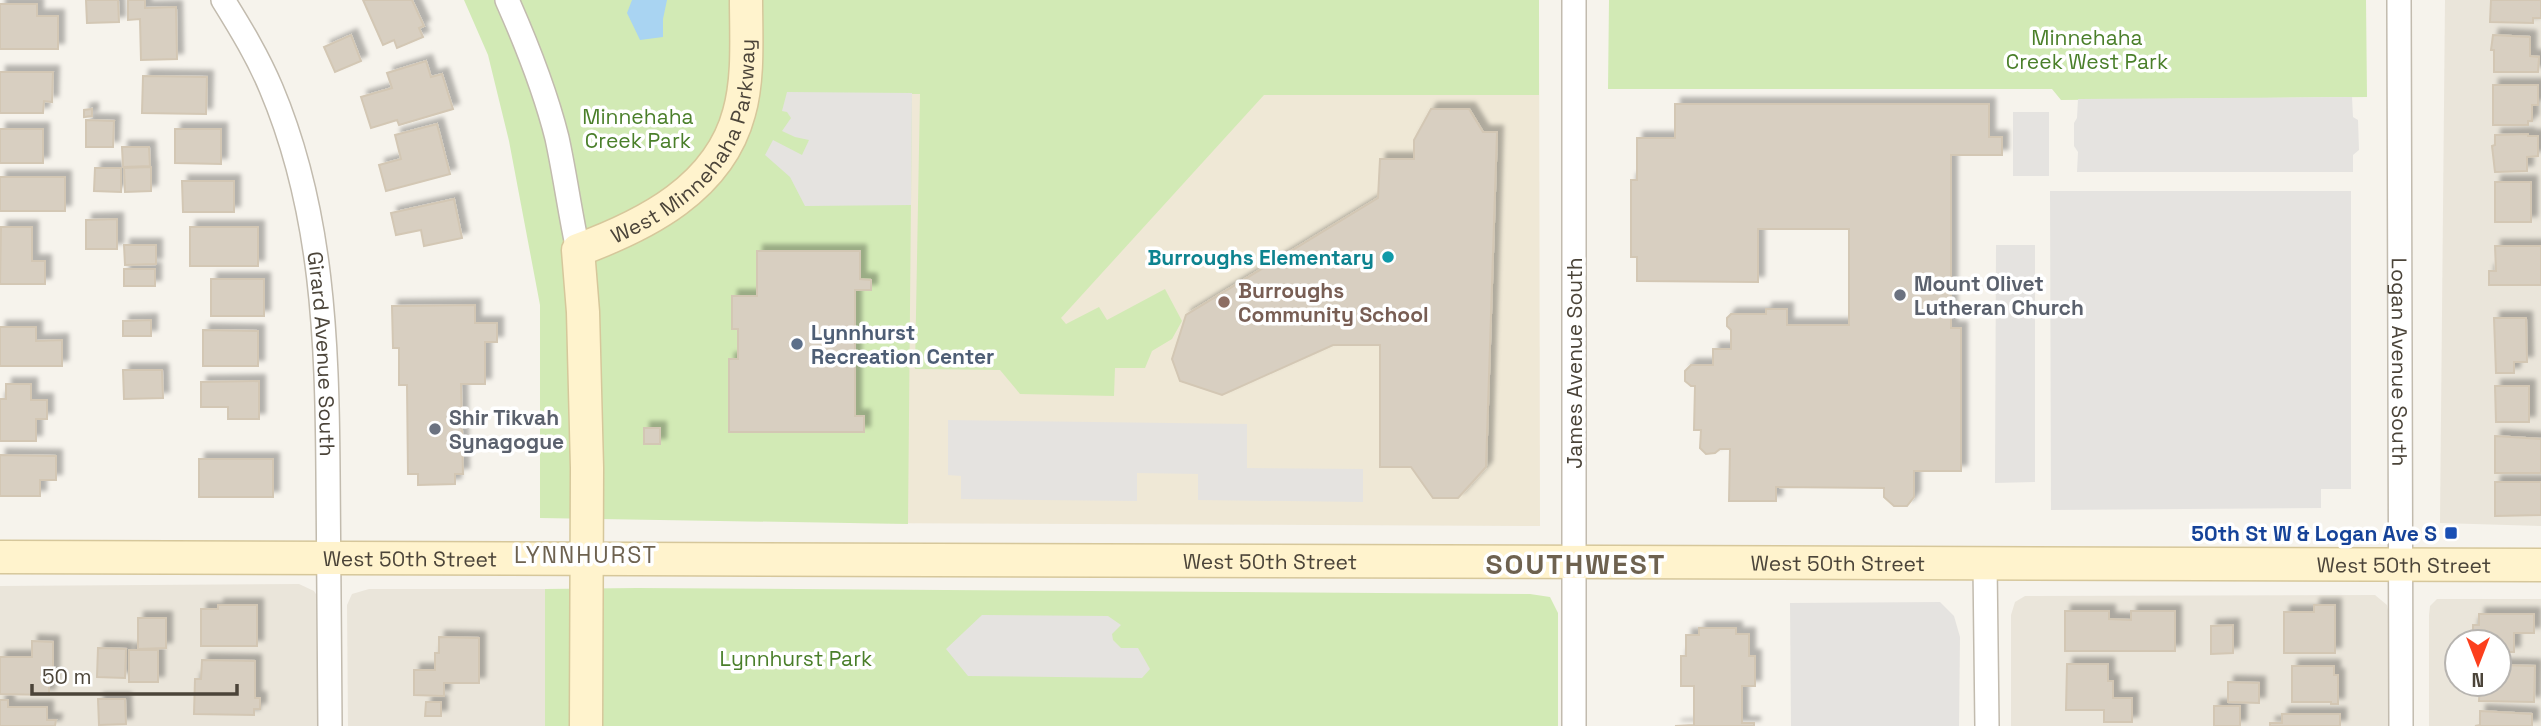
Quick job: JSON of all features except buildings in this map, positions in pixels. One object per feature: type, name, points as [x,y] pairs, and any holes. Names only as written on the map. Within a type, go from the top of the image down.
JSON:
[{"type":"main road","name":"West Minnehaha Parkway","points":[[586,726],[587,557],[583,312],[578,250],[607,240],[672,204],[704,177],[724,152],[740,111],[747,12]]},
{"type":"main road","name":"West 50th Street","points":[[0,557],[2541,565]]},
{"type":"street","name":"Girard Avenue South","points":[[223,0],[250,44],[271,88],[300,172],[320,272],[326,352],[330,726]]},
{"type":"street","name":"West Minnehaha Parkway","points":[[507,0],[524,39],[556,135],[578,250]]},
{"type":"street","name":"James Avenue South","points":[[1574,0],[1574,726]]},
{"type":"street","name":"Logan Avenue South","points":[[2399,0],[2401,726]]},
{"type":"street","points":[[1985,564],[1987,726]]},
{"type":"shaded area","name":"Burroughs Community School","points":[[1003,0],[1539,0],[1540,526],[846,523],[912,93]]},
{"type":"shaded area","points":[[2445,0],[2541,0],[2541,526],[2440,523]]},
{"type":"shaded area","points":[[787,92],[912,93],[911,205],[805,206],[790,177],[765,155],[773,140],[802,155],[809,140],[782,131],[791,118],[787,112],[782,111]]},
{"type":"shaded area","points":[[2352,97],[2353,117],[2358,120],[2359,150],[2353,155],[2353,172],[2077,172],[2078,152],[2074,146],[2074,123],[2077,118],[2078,99]]},
{"type":"shaded area","points":[[2013,112],[2049,112],[2049,176],[2013,176]]},
{"type":"shaded area","points":[[2050,191],[2351,191],[2351,489],[2321,489],[2321,508],[2051,510]]},
{"type":"shaded area","points":[[1996,245],[2035,245],[2035,482],[1995,483]]},
{"type":"shaded area","points":[[948,420],[1247,424],[1247,468],[1363,469],[1363,502],[1198,500],[1198,474],[1137,473],[1137,501],[961,499],[961,476],[948,475]]},
{"type":"shaded area","points":[[299,584],[314,591],[323,605],[323,726],[0,726],[0,586]]},
{"type":"shaded area","points":[[369,589],[545,589],[545,726],[348,726],[347,605],[352,594]]},
{"type":"shaded area","points":[[2375,595],[2387,605],[2389,616],[2389,726],[2011,726],[2011,615],[2015,602],[2025,596]]},
{"type":"shaded area","points":[[2437,599],[2541,599],[2541,726],[2429,726],[2430,606]]},
{"type":"shaded area","points":[[1940,602],[1954,616],[1960,637],[1959,726],[1791,726],[1790,603]]},
{"type":"shaded area","points":[[982,615],[1108,616],[1121,625],[1112,634],[1113,640],[1121,648],[1138,648],[1150,669],[1142,678],[968,676],[946,649]]},
{"type":"green space","name":"Minnehaha Creek Park","points":[[464,0],[1539,0],[1539,95],[1264,95],[1061,318],[1066,324],[1099,307],[1107,320],[1165,289],[1182,321],[1172,339],[1152,351],[1145,368],[1115,368],[1114,396],[1020,394],[1000,370],[915,369],[920,94],[912,94],[908,524],[540,518],[540,305],[509,141],[488,55]]},
{"type":"green space","name":"Minnehaha Creek West Park","points":[[1609,0],[2366,0],[2367,97],[2061,100],[2052,89],[1608,89]]},
{"type":"green space","name":"Lynnhurst Park","points":[[545,589],[1530,594],[1550,597],[1558,613],[1558,726],[545,726]]},
{"type":"water","points":[[632,0],[667,0],[663,37],[640,40],[627,13]]},
{"type":"place","name":"Burroughs Elementary","points":[[1388,257]]},
{"type":"place","name":"Mount Olivet Lutheran Church","points":[[1900,295]]},
{"type":"place","name":"Burroughs Community School","points":[[1224,302]]},
{"type":"place","name":"Lynnhurst Recreation Center","points":[[797,344]]},
{"type":"place","name":"Shir Tikvah Synagogue","points":[[435,429]]},
{"type":"place","name":"50th St W & Logan Ave S","points":[[2451,533]]},
{"type":"district","name":"LYNNHURST","points":[[586,555]]},
{"type":"district","name":"SOUTHWEST","points":[[1576,564]]}]
